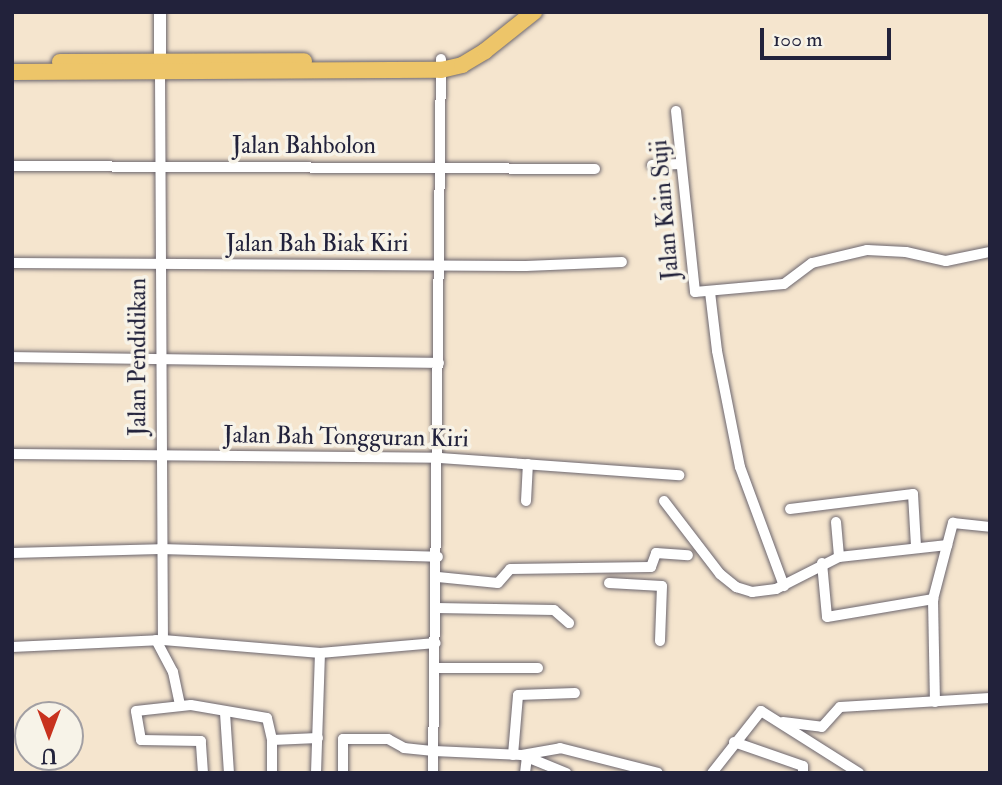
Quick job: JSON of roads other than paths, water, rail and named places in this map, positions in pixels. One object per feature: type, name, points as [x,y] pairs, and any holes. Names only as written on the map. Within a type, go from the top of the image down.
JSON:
[{"type":"highway","points":[[441,65],[479,43],[517,12]]},
{"type":"highway","points":[[12,72],[462,65],[485,51],[534,12]]},
{"type":"highway","points":[[12,62],[160,68]]},
{"type":"street","name":"Jalan Pendidikan","points":[[159,640],[160,12]]},
{"type":"street","points":[[433,773],[440,458],[441,65]]},
{"type":"street","name":"Jalan Kain Suji","points":[[677,111],[693,291],[710,292],[784,285],[812,263],[867,250],[906,252],[946,261],[990,252]]},
{"type":"street","points":[[652,165],[681,164]]},
{"type":"street","name":"Jalan Bahbolon","points":[[12,166],[595,169]]},
{"type":"street","name":"Jalan Bah Biak Kiri","points":[[12,262],[439,265],[622,262]]},
{"type":"street","points":[[710,292],[719,365],[740,467],[784,586]]},
{"type":"street","points":[[12,357],[159,356],[439,363]]},
{"type":"street","name":"Jalan Bah Tongguran Kiri","points":[[12,454],[440,458],[679,475]]},
{"type":"street","points":[[526,501],[528,464]]},
{"type":"street","points":[[790,509],[913,494],[916,546]]},
{"type":"street","points":[[664,501],[720,574],[736,587],[757,592],[784,586],[822,563],[839,557],[916,546],[947,545]]},
{"type":"street","points":[[836,522],[839,557]]},
{"type":"street","points":[[936,702],[933,599],[953,523],[990,527]]},
{"type":"street","points":[[12,552],[160,549],[438,557]]},
{"type":"street","points":[[657,585],[653,565],[656,553],[688,555]]},
{"type":"street","points":[[822,563],[827,617],[933,599]]},
{"type":"street","points":[[438,577],[498,583],[510,569],[653,565]]},
{"type":"street","points":[[609,583],[657,585],[663,589],[660,641]]},
{"type":"street","points":[[436,608],[554,610],[569,623]]},
{"type":"street","points":[[159,640],[173,672],[180,704]]},
{"type":"street","points":[[12,647],[159,640],[320,653],[436,643]]},
{"type":"street","points":[[316,773],[320,653]]},
{"type":"street","points":[[435,668],[538,668]]},
{"type":"street","points":[[525,773],[520,756],[519,695],[575,693]]},
{"type":"street","points":[[783,722],[821,727],[841,707],[990,698]]},
{"type":"street","points":[[203,773],[200,740],[138,737],[136,711],[180,704],[267,718],[272,740],[272,773]]},
{"type":"street","points":[[712,773],[756,711],[783,722],[859,773]]},
{"type":"street","points":[[225,713],[229,773]]},
{"type":"street","points":[[272,740],[318,738]]},
{"type":"street","points":[[343,773],[343,739],[388,739],[404,748],[520,756],[568,749],[658,773]]},
{"type":"street","points":[[734,742],[798,764],[803,773]]},
{"type":"street","points":[[520,756],[566,773]]}]
